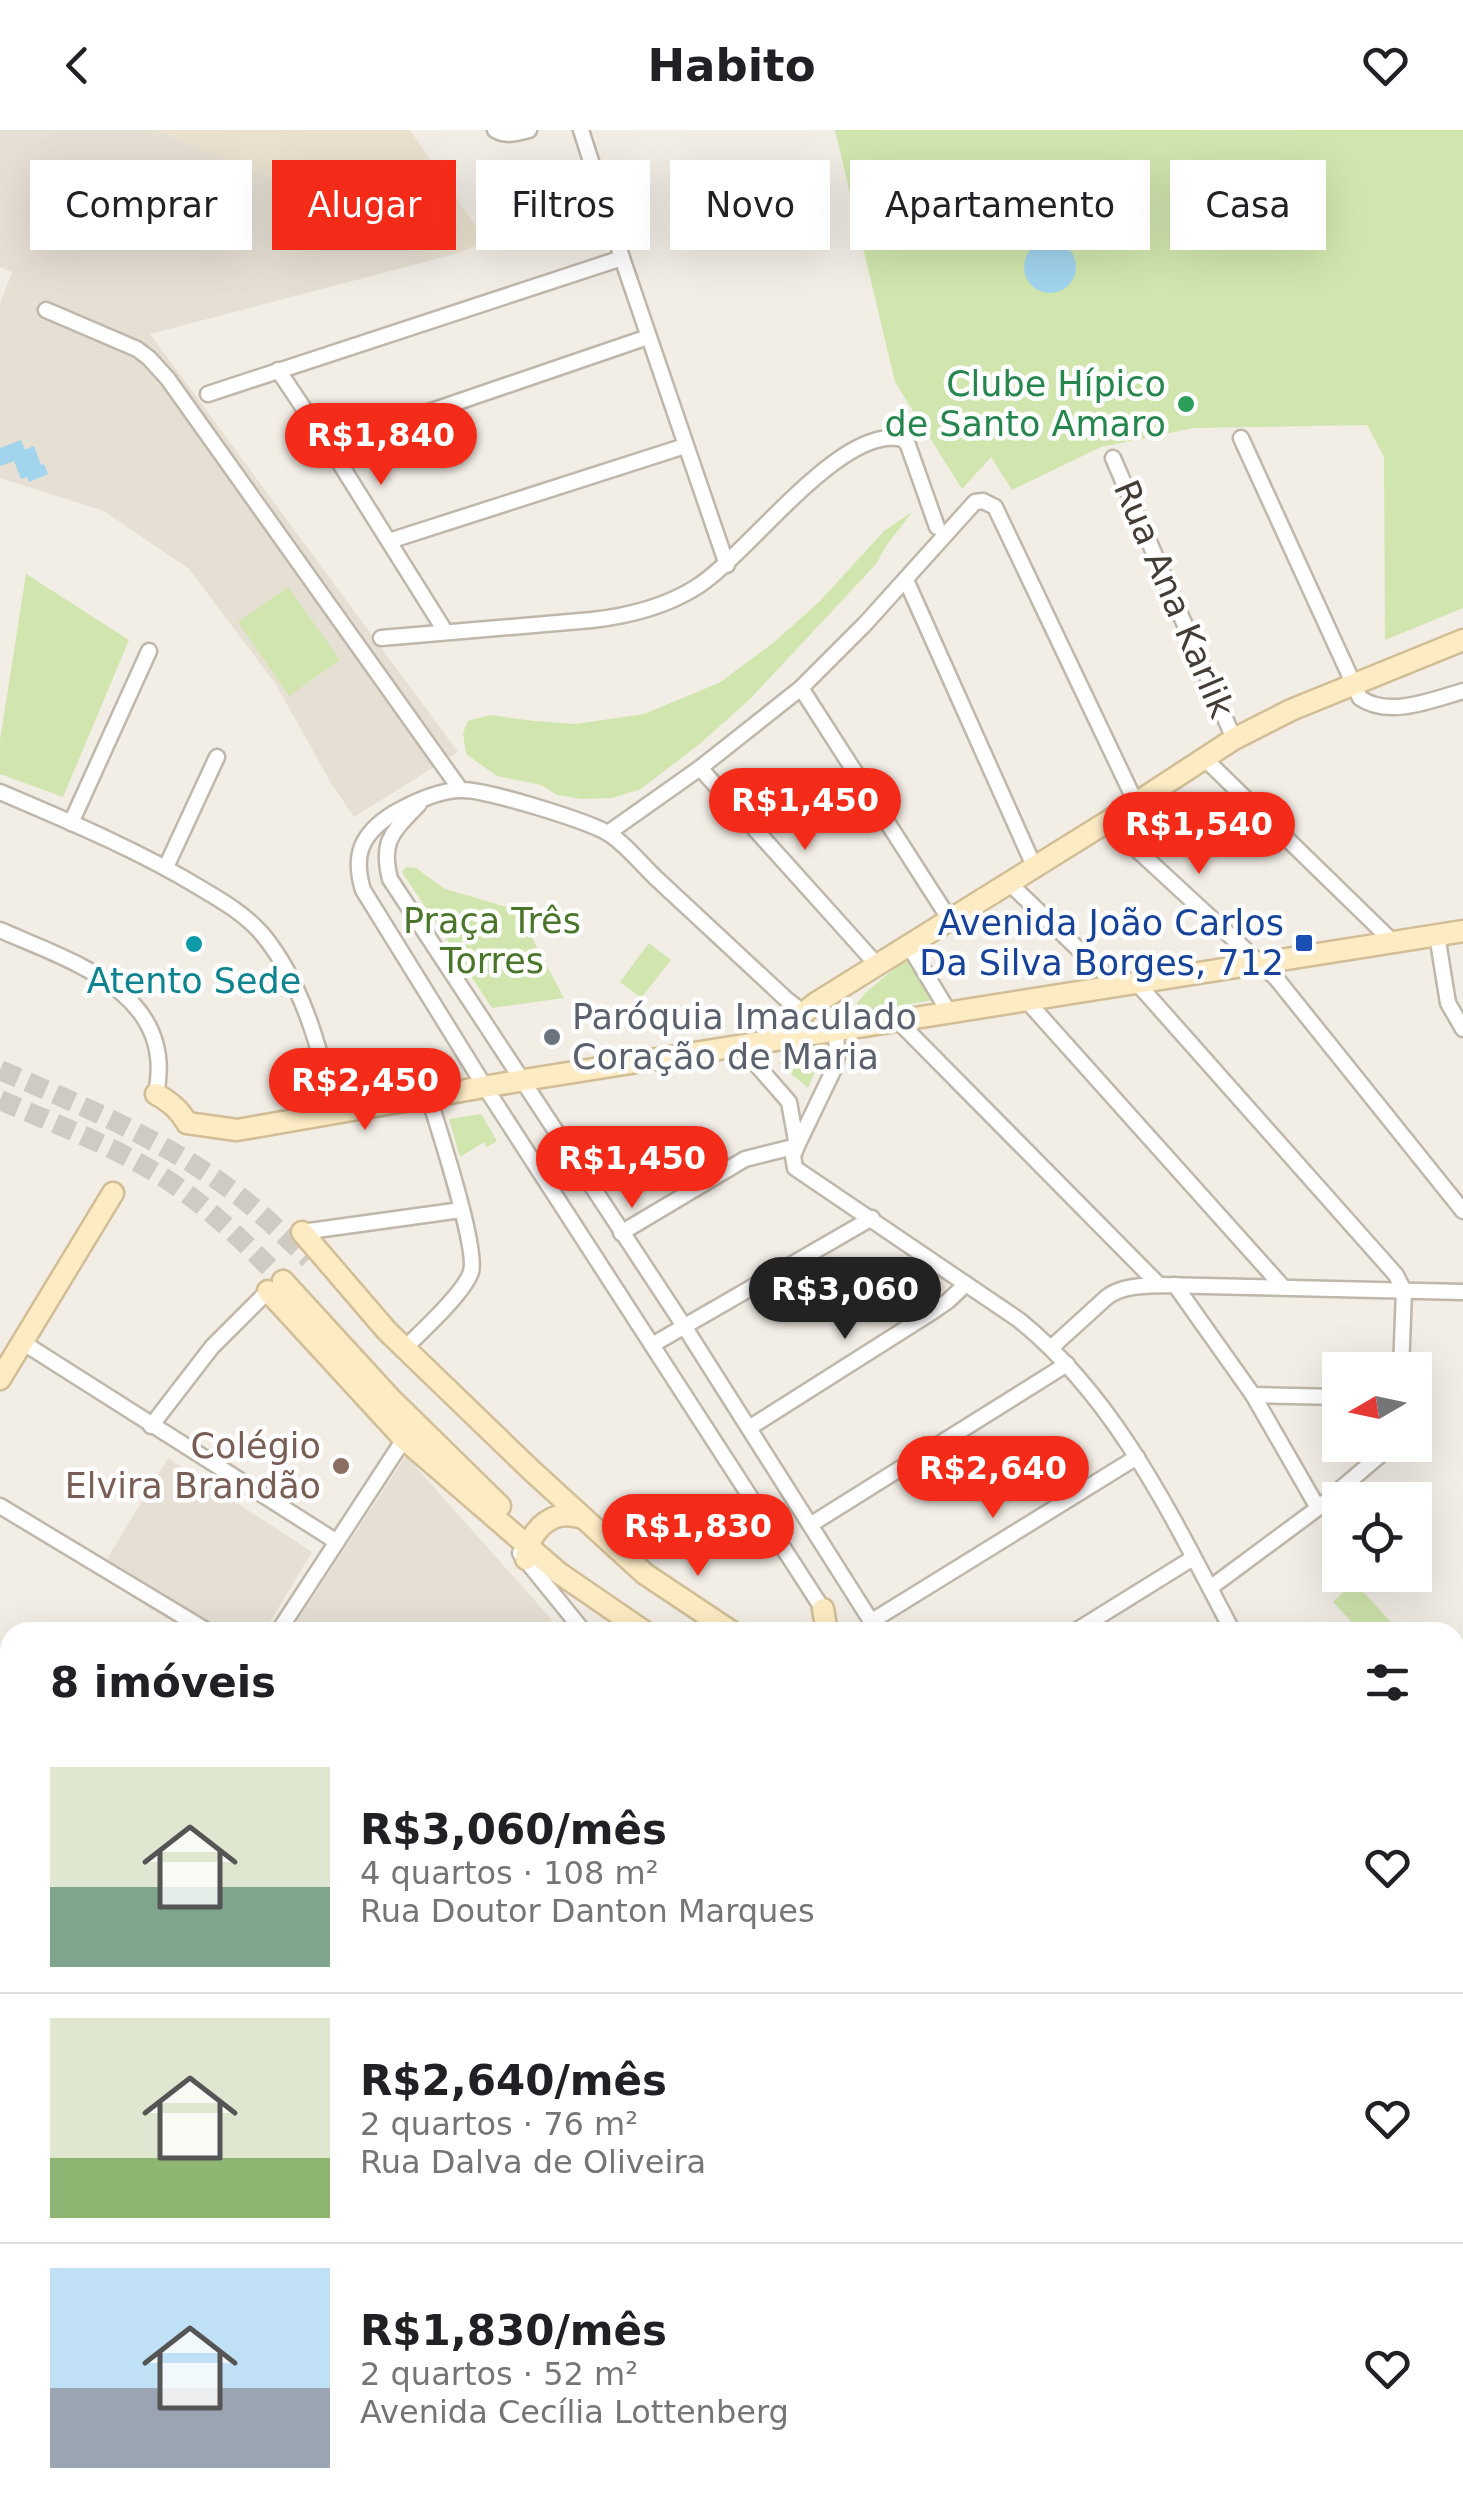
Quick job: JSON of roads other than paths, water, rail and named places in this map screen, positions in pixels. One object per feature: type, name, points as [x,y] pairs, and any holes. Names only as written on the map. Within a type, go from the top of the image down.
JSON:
[{"type":"street","points":[[495,130],[503,134],[529,130]]},
{"type":"street","points":[[581,130],[727,564]]},
{"type":"street","points":[[208,394],[622,258]]},
{"type":"street","points":[[46,310],[136,349],[168,380],[460,790]]},
{"type":"street","points":[[329,446],[648,336]]},
{"type":"street","points":[[278,370],[444,631]]},
{"type":"street","points":[[381,638],[624,616],[656,606],[694,588],[727,564],[830,463],[854,448],[886,438],[903,440],[908,445],[936,526]]},
{"type":"street","points":[[1241,438],[1360,698],[1366,703],[1397,707],[1463,691]]},
{"type":"street","points":[[389,541],[685,446]]},
{"type":"street","name":"Rua Ana Karlik","points":[[1114,458],[1234,740]]},
{"type":"street","points":[[608,833],[700,768],[802,688],[975,502],[995,507],[1136,803]]},
{"type":"street","points":[[906,580],[1034,866]]},
{"type":"street","points":[[768,1042],[804,1012],[1234,740],[1290,710],[1463,640]]},
{"type":"street","points":[[71,822],[149,651]]},
{"type":"street","points":[[802,688],[950,920]]},
{"type":"street","points":[[166,867],[217,757]]},
{"type":"street","points":[[1204,758],[1393,942]]},
{"type":"street","points":[[700,768],[878,966]]},
{"type":"street","points":[[804,1012],[608,833],[547,811],[460,790],[424,800],[363,842],[357,872],[363,890],[485,1087],[830,1622]]},
{"type":"street","points":[[0,792],[166,867],[237,912],[265,938],[309,1020],[336,1113]]},
{"type":"street","points":[[1107,822],[1262,964],[1463,1210]]},
{"type":"street","points":[[388,828],[386,861],[390,878],[684,1326],[872,1622]]},
{"type":"street","points":[[357,872],[366,864],[386,861]]},
{"type":"street","points":[[1008,882],[1127,985],[1382,1256],[1404,1291],[1402,1352]]},
{"type":"street","points":[[0,930],[98,974],[121,991],[154,1036],[160,1067],[156,1094],[179,1110],[187,1122],[237,1130],[524,1080],[1463,931]]},
{"type":"street","points":[[1437,936],[1448,1003],[1463,1029]]},
{"type":"street","points":[[909,946],[950,1014]]},
{"type":"street","points":[[840,989],[834,1069],[793,1156],[795,1168],[1020,1320],[1052,1348],[1104,1409],[1137,1457],[1228,1622]]},
{"type":"street","points":[[1028,1001],[1283,1287]]},
{"type":"street","points":[[898,1021],[1167,1285],[1253,1395],[1318,1508]]},
{"type":"street","points":[[740,1046],[789,1102],[797,1146]]},
{"type":"street","points":[[404,1349],[458,1292],[471,1270],[472,1260],[429,1097]]},
{"type":"street","points":[[789,1102],[818,1108]]},
{"type":"street","points":[[621,1234],[745,1159],[797,1146]]},
{"type":"street","points":[[0,1379],[113,1193]]},
{"type":"street","points":[[302,1232],[461,1210]]},
{"type":"street","points":[[652,1345],[872,1218]]},
{"type":"street","points":[[302,1232],[404,1349],[531,1470],[645,1574],[717,1622]]},
{"type":"street","points":[[309,1258],[426,1388],[481,1439],[531,1470]]},
{"type":"street","points":[[749,1428],[932,1312],[966,1284]]},
{"type":"street","points":[[1052,1348],[1114,1291],[1167,1285],[1463,1292]]},
{"type":"street","points":[[151,1426],[212,1346],[276,1286]]},
{"type":"street","points":[[276,1286],[404,1439],[528,1548],[630,1622]]},
{"type":"street","points":[[276,1286],[391,1399],[528,1548],[577,1622]]},
{"type":"street","points":[[22,1342],[337,1542]]},
{"type":"street","points":[[810,1524],[1067,1364]]},
{"type":"street","points":[[1253,1395],[1322,1397]]},
{"type":"street","points":[[285,1622],[404,1439]]},
{"type":"street","points":[[883,1622],[1137,1457]]},
{"type":"street","points":[[1210,1588],[1318,1508],[1372,1462]]},
{"type":"street","points":[[0,1506],[193,1622]]},
{"type":"street","points":[[528,1548],[540,1528],[558,1516],[584,1518]]},
{"type":"street","points":[[1090,1622],[1193,1558]]},
{"type":"street","points":[[823,1609],[825,1622]]},
{"type":"water","points":[[1031,250],[1069,250],[1074,257],[1074,277],[1060,291],[1040,291],[1026,277],[1024,267]]},
{"type":"water","points":[[21,440],[25,450],[34,446],[48,474],[29,482],[27,477],[21,479],[14,461],[0,466],[0,448]]},
{"type":"tunnel","points":[[0,1070],[117,1123],[201,1169],[249,1204],[309,1259]]},
{"type":"tunnel","points":[[0,1100],[96,1141],[165,1178],[212,1213],[283,1281]]},
{"type":"place","name":"Clube Hípico de Santo Amaro","points":[[1186,404]]},
{"type":"place","name":"Avenida João Carlos Da Silva Borges, 712","points":[[1304,943]]},
{"type":"place","name":"Atento Sede","points":[[194,944]]},
{"type":"place","name":"Paróquia Imaculado Coração de Maria","points":[[552,1037]]},
{"type":"place","name":"Colégio Elvira Brandão","points":[[341,1466]]},
{"type":"park label","name":"Praça Três Torres","points":[[492,941]]}]
